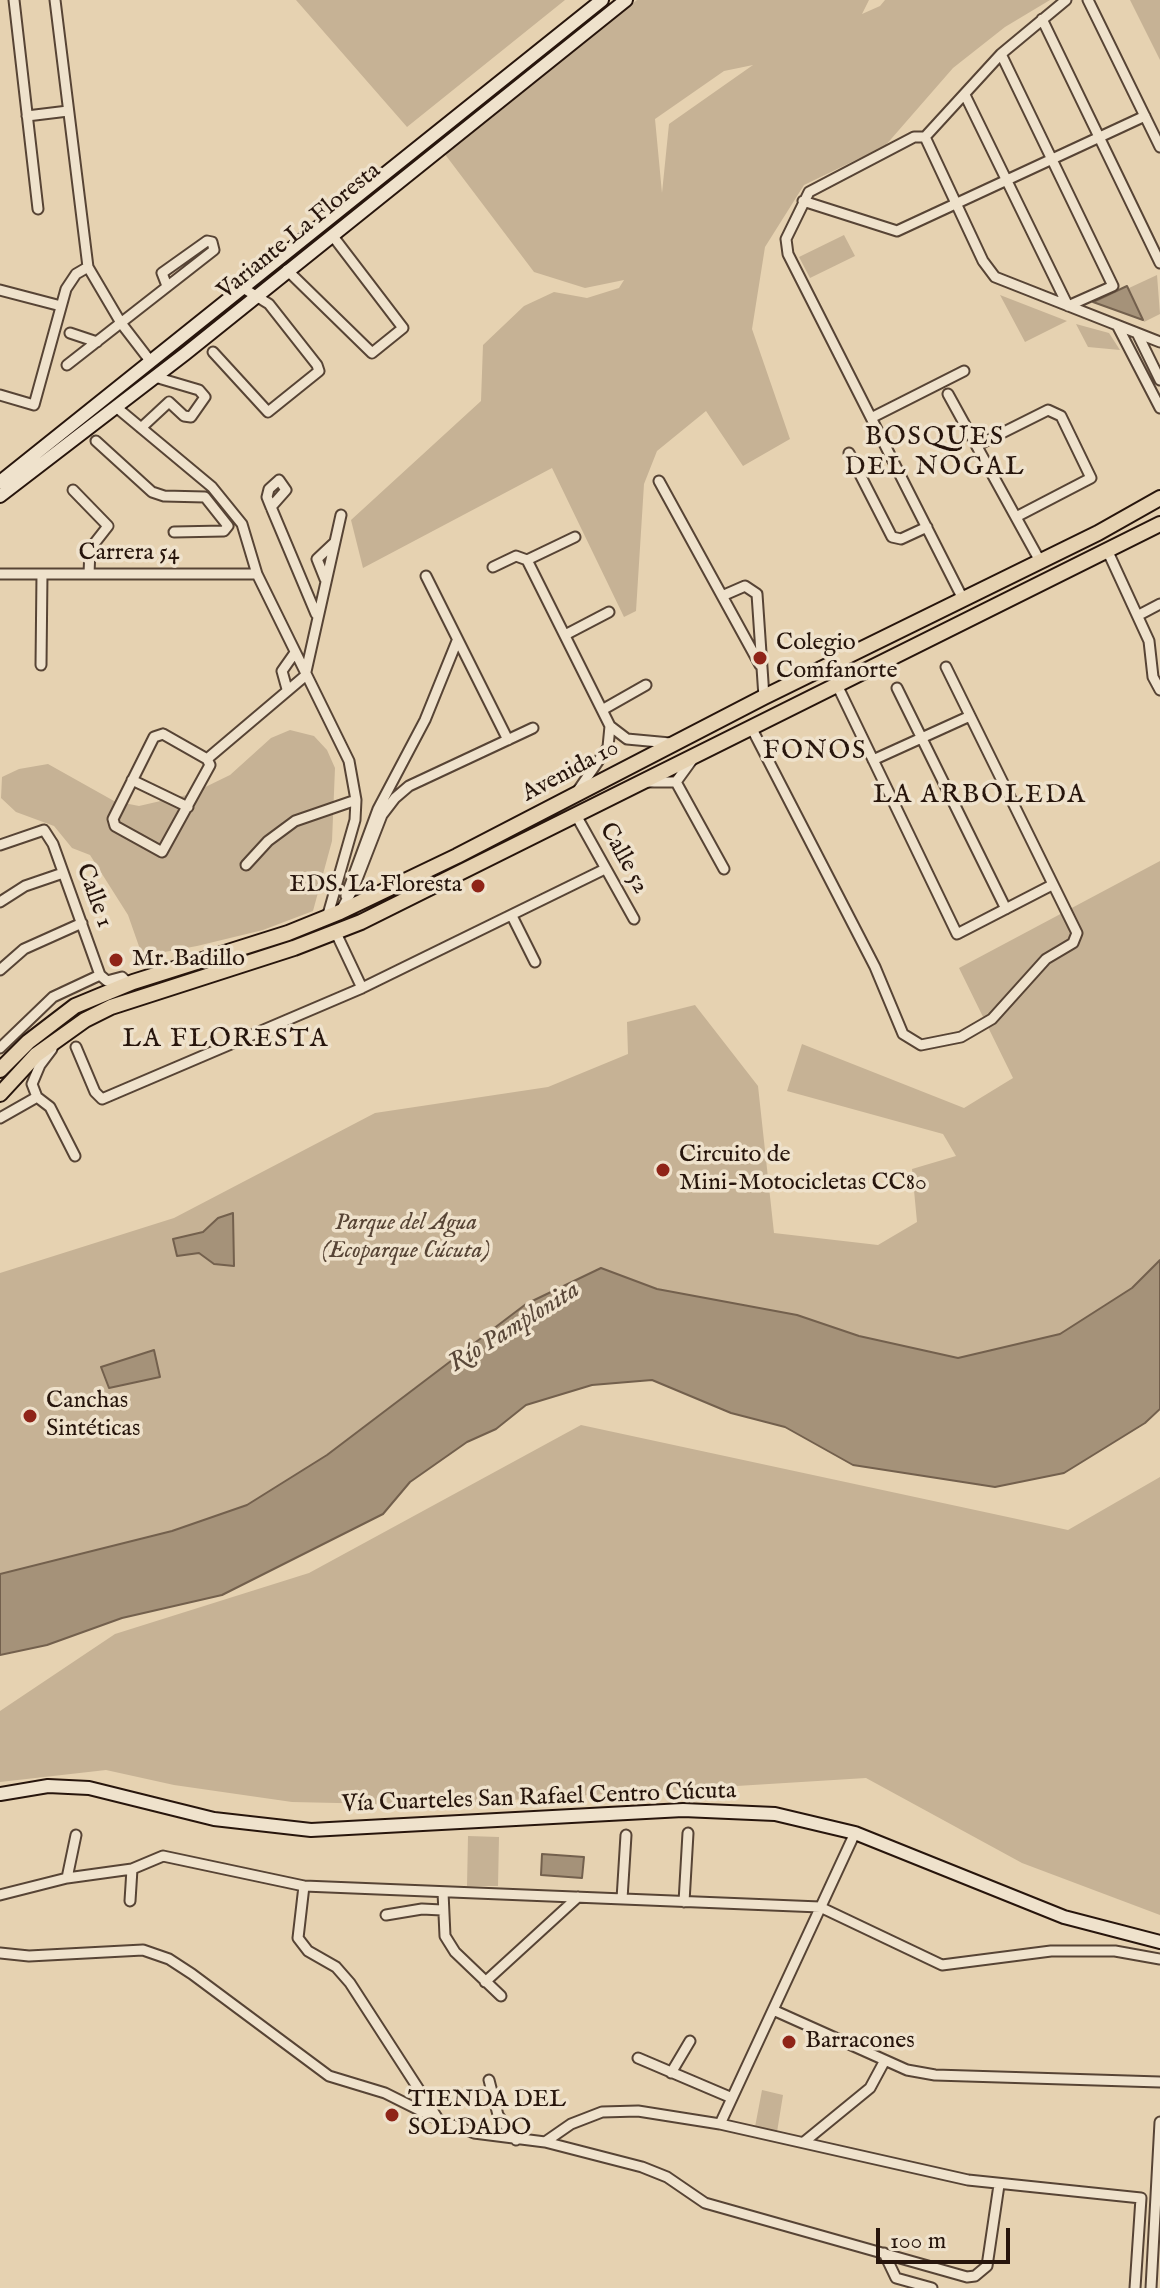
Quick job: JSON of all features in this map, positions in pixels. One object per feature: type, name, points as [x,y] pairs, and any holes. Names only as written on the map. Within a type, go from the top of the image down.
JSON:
[{"type":"main road","name":"Variante La Floresta","points":[[0,496],[151,362],[602,0]]},
{"type":"main road","name":"Variante La Floresta","points":[[0,482],[116,407],[155,377],[626,0]]},
{"type":"main road","name":"Avenida 10","points":[[0,1070],[28,1042],[75,1006],[128,983],[369,898],[1160,498]]},
{"type":"main road","name":"Avenida 10","points":[[0,1094],[36,1055],[98,1013],[140,995],[336,933],[643,784],[670,778],[692,760],[1160,524]]},
{"type":"main road","points":[[653,754],[656,766],[670,778]]},
{"type":"main road","points":[[629,767],[643,784]]},
{"type":"main road","name":"Vía Cuarteles San Rafael Centro Cúcuta","points":[[0,1794],[48,1786],[89,1788],[214,1819],[311,1830],[683,1810],[775,1814],[855,1833],[1064,1917],[1160,1942]]},
{"type":"street","points":[[14,0],[38,209]]},
{"type":"street","points":[[55,0],[88,267],[121,323],[151,362]]},
{"type":"street","points":[[963,599],[786,247],[786,239],[809,192],[907,140],[925,137],[1001,54],[1066,0]]},
{"type":"street","points":[[1088,0],[1160,147]]},
{"type":"street","points":[[1042,19],[1160,263]]},
{"type":"street","points":[[1001,54],[1113,286],[1068,306]]},
{"type":"street","points":[[965,95],[1068,306]]},
{"type":"street","points":[[27,116],[68,111]]},
{"type":"street","points":[[803,201],[893,231],[1145,116]]},
{"type":"street","points":[[925,137],[983,261],[995,277],[1160,342]]},
{"type":"street","points":[[287,270],[372,353],[403,328],[332,235]]},
{"type":"street","points":[[67,365],[214,250],[212,242],[207,241],[162,273],[167,286]]},
{"type":"street","points":[[0,395],[34,405],[70,280],[88,267]]},
{"type":"street","points":[[213,352],[268,412],[314,378],[317,365],[269,304],[243,288]]},
{"type":"street","points":[[0,290],[61,306]]},
{"type":"street","points":[[1117,325],[1160,408]]},
{"type":"street","points":[[70,333],[97,342]]},
{"type":"street","points":[[1137,333],[1160,380]]},
{"type":"street","points":[[873,417],[964,371]]},
{"type":"street","points":[[141,428],[169,402],[184,416],[191,417],[205,397],[199,390],[155,377]]},
{"type":"street","points":[[948,394],[1040,561]]},
{"type":"street","points":[[116,407],[212,487],[242,524],[257,574],[349,761],[356,800],[337,910]]},
{"type":"street","points":[[978,445],[1048,410],[1058,413],[1065,423],[1090,479],[1016,517]]},
{"type":"street","points":[[96,441],[157,495],[205,497],[227,523],[227,529],[174,532]]},
{"type":"street","points":[[849,453],[892,537],[901,539],[927,527]]},
{"type":"street","points":[[659,481],[760,665]]},
{"type":"street","points":[[205,497],[212,487]]},
{"type":"street","points":[[73,490],[108,526],[90,549],[89,574]]},
{"type":"street","points":[[271,507],[316,614]]},
{"type":"street","points":[[207,759],[305,676],[316,614],[341,515]]},
{"type":"street","points":[[527,560],[575,537]]},
{"type":"street","points":[[1108,552],[1139,615],[1160,690]]},
{"type":"street","points":[[493,567],[516,556],[527,560],[610,726],[627,739],[674,743]]},
{"type":"street","name":"Carrera 54","points":[[0,574],[257,574]]},
{"type":"street","points":[[41,665],[42,574]]},
{"type":"street","points":[[426,576],[508,740]]},
{"type":"street","points":[[722,596],[745,586],[757,594],[764,697]]},
{"type":"street","points":[[1139,615],[1160,604]]},
{"type":"street","points":[[565,635],[609,612]]},
{"type":"street","points":[[337,910],[378,809],[425,720],[457,641]]},
{"type":"street","points":[[287,689],[282,671],[294,654]]},
{"type":"street","points":[[752,729],[875,967],[903,1034],[911,1042],[935,1043],[978,1029],[1046,959],[1073,943],[1077,933],[946,667]]},
{"type":"street","points":[[602,710],[646,685]]},
{"type":"street","points":[[838,687],[957,934],[1052,885]]},
{"type":"street","points":[[897,688],[1006,909]]},
{"type":"street","points":[[873,760],[970,716]]},
{"type":"street","points":[[574,795],[608,747],[610,726]]},
{"type":"street","points":[[337,910],[354,887],[382,815],[395,798],[409,786],[533,728]]},
{"type":"street","points":[[158,734],[207,759],[209,767],[166,849],[161,851],[113,822],[158,734]]},
{"type":"street","points":[[670,778],[724,869]]},
{"type":"street","points":[[132,780],[188,807]]},
{"type":"street","points":[[246,865],[268,841],[295,821],[356,800]]},
{"type":"street","name":"Calle 52","points":[[577,817],[634,919]]},
{"type":"street","name":"Calle 1","points":[[0,845],[44,830],[53,844],[100,975]]},
{"type":"street","points":[[76,1047],[95,1092],[102,1099],[362,988],[605,869]]},
{"type":"street","points":[[0,902],[25,886],[63,873]]},
{"type":"street","points":[[354,887],[359,895],[369,898]]},
{"type":"street","points":[[512,916],[535,962]]},
{"type":"street","points":[[0,970],[24,949],[82,923]]},
{"type":"street","points":[[336,933],[362,988]]},
{"type":"street","points":[[0,1048],[53,997],[100,975],[107,981],[122,977],[128,983]]},
{"type":"street","points":[[63,1034],[34,1076],[32,1084],[37,1097],[50,1107],[75,1156]]},
{"type":"street","points":[[0,1118],[37,1097]]},
{"type":"street","points":[[684,1902],[688,1833]]},
{"type":"street","points":[[720,2124],[855,1833]]},
{"type":"street","points":[[67,1878],[76,1835]]},
{"type":"street","points":[[622,1899],[626,1835]]},
{"type":"street","points":[[0,1895],[67,1878],[132,1869],[163,1856],[304,1886],[820,1907],[942,1965],[1051,1951],[1115,1951],[1160,1959]]},
{"type":"street","points":[[130,1901],[132,1869]]},
{"type":"street","points":[[304,1886],[298,1938],[308,1951],[336,1967],[350,1983],[439,2120]]},
{"type":"street","points":[[443,1892],[445,1936],[455,1952],[501,1996]]},
{"type":"street","points":[[485,1982],[578,1897]]},
{"type":"street","points":[[386,1915],[422,1909],[442,1910]]},
{"type":"street","points":[[0,1953],[29,1956],[143,1950],[169,1959],[329,2076],[385,2093],[439,2120],[474,2133],[545,2142],[642,2167],[667,2177],[705,2203],[975,2276],[987,2266],[990,2257],[999,2185]]},
{"type":"street","points":[[773,2010],[884,2062],[935,2075],[1160,2082]]},
{"type":"street","points":[[671,2073],[690,2041]]},
{"type":"street","points":[[638,2058],[732,2098]]},
{"type":"street","points":[[804,2142],[870,2088],[884,2062]]},
{"type":"street","points":[[489,2080],[498,2115],[516,2140]]},
{"type":"street","points":[[545,2142],[571,2124],[620,2109],[720,2124],[999,2185],[1141,2198],[1135,2288]]},
{"type":"street","points":[[1154,2285],[1160,2122]]},
{"type":"street","points":[[884,2253],[896,2278],[932,2288]]},
{"type":"green space","points":[[296,0],[565,0],[407,127]]},
{"type":"green space","points":[[637,0],[869,0],[862,14],[880,6],[885,0],[1050,0],[1005,27],[953,68],[885,146],[804,185],[765,247],[752,329],[790,439],[743,466],[706,411],[657,451],[644,484],[636,611],[624,617],[552,468],[363,568],[351,520],[481,401],[483,345],[524,306],[554,292],[587,298],[619,288],[624,280],[585,288],[534,272],[444,153]],"holes":[[[753,65],[669,124],[662,193],[655,119],[724,71]]]},
{"type":"green space","points":[[1130,0],[1160,0],[1160,60]]},
{"type":"green space","points":[[844,235],[855,256],[810,278],[799,257]]},
{"type":"green space","points":[[1157,275],[1160,314],[1144,322],[1129,288]]},
{"type":"green space","points":[[1000,295],[1067,321],[1025,342]]},
{"type":"green space","points":[[1076,324],[1109,333],[1120,350],[1088,347]]},
{"type":"green space","points":[[290,730],[314,736],[327,750],[335,768],[332,841],[313,911],[263,930],[197,946],[159,953],[141,952],[128,915],[90,855],[72,848],[54,826],[16,812],[1,798],[2,777],[19,769],[48,764],[114,801],[139,806],[191,794],[230,775],[271,738]]},
{"type":"green space","name":"Parque del Agua (Ecoparque Cúcuta)","points":[[1160,861],[1160,1260],[1132,1288],[1060,1335],[958,1358],[859,1336],[797,1315],[657,1289],[600,1268],[465,1348],[442,1370],[327,1455],[247,1505],[172,1531],[0,1575],[0,1273],[174,1218],[375,1113],[548,1087],[628,1054],[627,1022],[695,1005],[758,1086],[774,1233],[878,1245],[917,1222],[912,1169],[956,1156],[943,1134],[787,1091],[802,1044],[964,1108],[1013,1078],[959,968]]},
{"type":"green space","points":[[581,1425],[1068,1530],[1160,1477],[1160,1915],[1022,1863],[866,1778],[429,1805],[292,1802],[174,1785],[106,1770],[0,1782],[0,1711],[115,1634],[309,1573]]},
{"type":"green space","points":[[468,1836],[499,1837],[498,1886],[467,1886]]},
{"type":"green space","points":[[762,2090],[783,2095],[777,2132],[755,2127]]},
{"type":"water","points":[[1127,286],[1143,320],[1093,302]]},
{"type":"water","points":[[233,1213],[234,1266],[214,1264],[199,1253],[177,1256],[173,1239],[203,1232],[218,1218]]},
{"type":"water","name":"Río Pamplonita","points":[[1160,1260],[1160,1409],[1145,1423],[1064,1473],[995,1487],[853,1465],[785,1427],[731,1413],[652,1380],[592,1385],[526,1405],[496,1429],[467,1442],[410,1482],[383,1514],[222,1595],[122,1618],[47,1645],[0,1655],[0,1574],[172,1531],[247,1505],[327,1455],[526,1304],[601,1268],[657,1289],[797,1315],[859,1336],[958,1358],[1060,1334],[1132,1288]]},
{"type":"water","points":[[154,1350],[160,1377],[109,1388],[101,1367]]},
{"type":"water","points":[[542,1854],[584,1857],[582,1878],[541,1875]]},
{"type":"place","name":"Colegio Comfanorte","points":[[760,658]]},
{"type":"place","name":"EDS. La Floresta","points":[[478,886]]},
{"type":"place","name":"Mr. Badillo","points":[[116,960]]},
{"type":"place","name":"Circuito de Mini-Motocicletas CC80","points":[[663,1170]]},
{"type":"place","name":"Canchas Sintéticas","points":[[30,1416]]},
{"type":"place","name":"Barracones","points":[[789,2042]]},
{"type":"place","name":"TIENDA DEL SOLDADO","points":[[392,2115]]},
{"type":"district","name":"BOSQUES DEL NOGAL","points":[[935,454]]},
{"type":"district","name":"FONOS","points":[[815,753]]},
{"type":"district","name":"LA ARBOLEDA","points":[[980,797]]},
{"type":"district","name":"LA FLORESTA","points":[[226,1041]]}]
